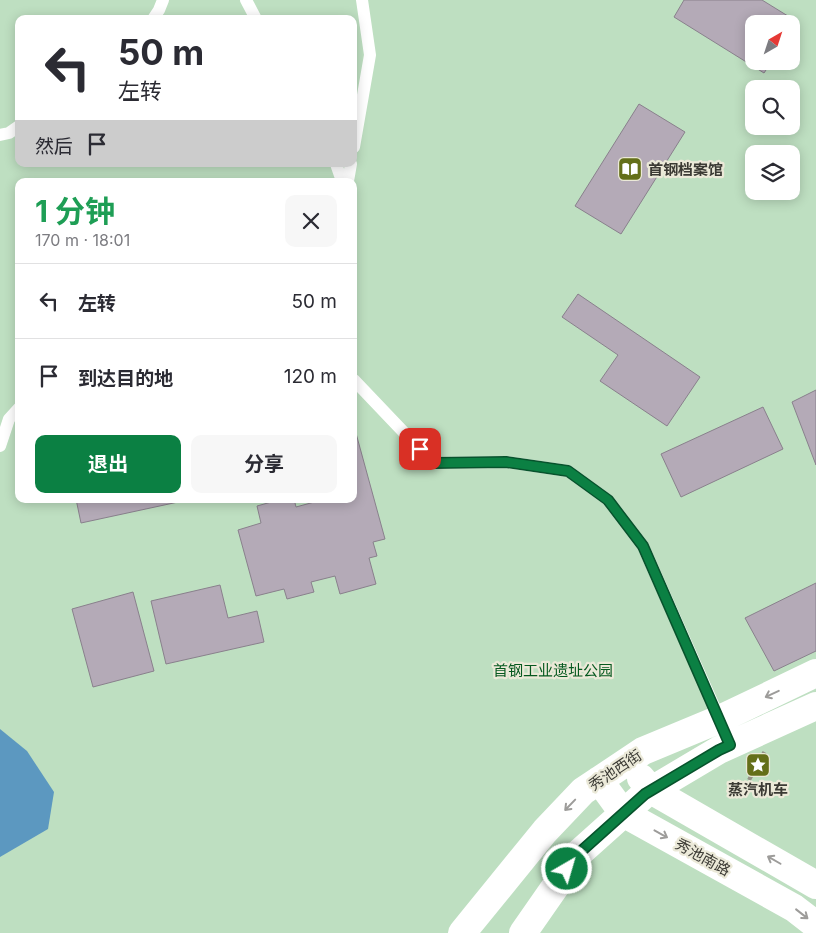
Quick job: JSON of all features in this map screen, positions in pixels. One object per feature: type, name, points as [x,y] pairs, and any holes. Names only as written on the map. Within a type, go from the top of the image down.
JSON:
[{"type":"street","name":"秀池西街","points":[[462,933],[545,831],[584,791],[643,751],[720,719],[816,673]]},
{"type":"street","points":[[523,933],[578,854],[645,794],[719,750],[816,706]]},
{"type":"street","points":[[627,761],[651,790],[816,885]]},
{"type":"street","name":"秀池南路","points":[[599,780],[623,813],[794,908],[816,926]]},
{"type":"lane","points":[[156,15],[163,0]]},
{"type":"lane","points":[[246,0],[254,15]]},
{"type":"lane","points":[[357,130],[370,55],[362,0]]},
{"type":"lane","points":[[0,136],[15,129]]},
{"type":"lane","points":[[357,383],[433,463],[506,462],[568,471],[608,500],[643,546],[730,745]]},
{"type":"lane","points":[[0,446],[9,419],[15,412]]},
{"type":"green space","name":"首钢工业遗址公园","points":[[0,0],[816,0],[816,933],[0,933]]},
{"type":"water","points":[[0,729],[27,751],[54,792],[48,829],[0,857]]},
{"type":"building","points":[[684,0],[762,0],[786,15],[745,15],[745,61],[674,17]]},
{"type":"building","name":"首钢档案馆","points":[[639,104],[685,132],[621,234],[575,206]]},
{"type":"building","points":[[578,294],[700,377],[667,426],[600,381],[618,355],[562,317]]},
{"type":"building","points":[[816,390],[816,465],[792,402]]},
{"type":"building","points":[[763,407],[783,449],[681,497],[661,454]]},
{"type":"building","points":[[357,437],[385,539],[373,542],[377,556],[369,558],[376,584],[340,594],[335,576],[311,582],[314,592],[287,599],[284,589],[256,596],[238,530],[261,523],[257,506],[268,503],[295,503],[296,507],[311,503],[357,503]]},
{"type":"building","points":[[77,503],[174,503],[81,523]]},
{"type":"building","points":[[816,583],[816,651],[774,671],[745,618]]},
{"type":"building","points":[[220,585],[228,618],[257,611],[264,642],[166,664],[151,601]]},
{"type":"building","points":[[133,592],[154,671],[93,687],[72,609]]},
{"type":"railway","points":[[749,780],[766,749]]},
{"type":"place","name":"首钢档案馆","points":[[630,169]]},
{"type":"place","name":"蒸汽机车","points":[[758,765]]},
{"type":"route","points":[[420,449],[433,463],[506,462],[568,471],[608,500],[643,546],[730,745],[645,794],[578,854],[567,869]]}]
